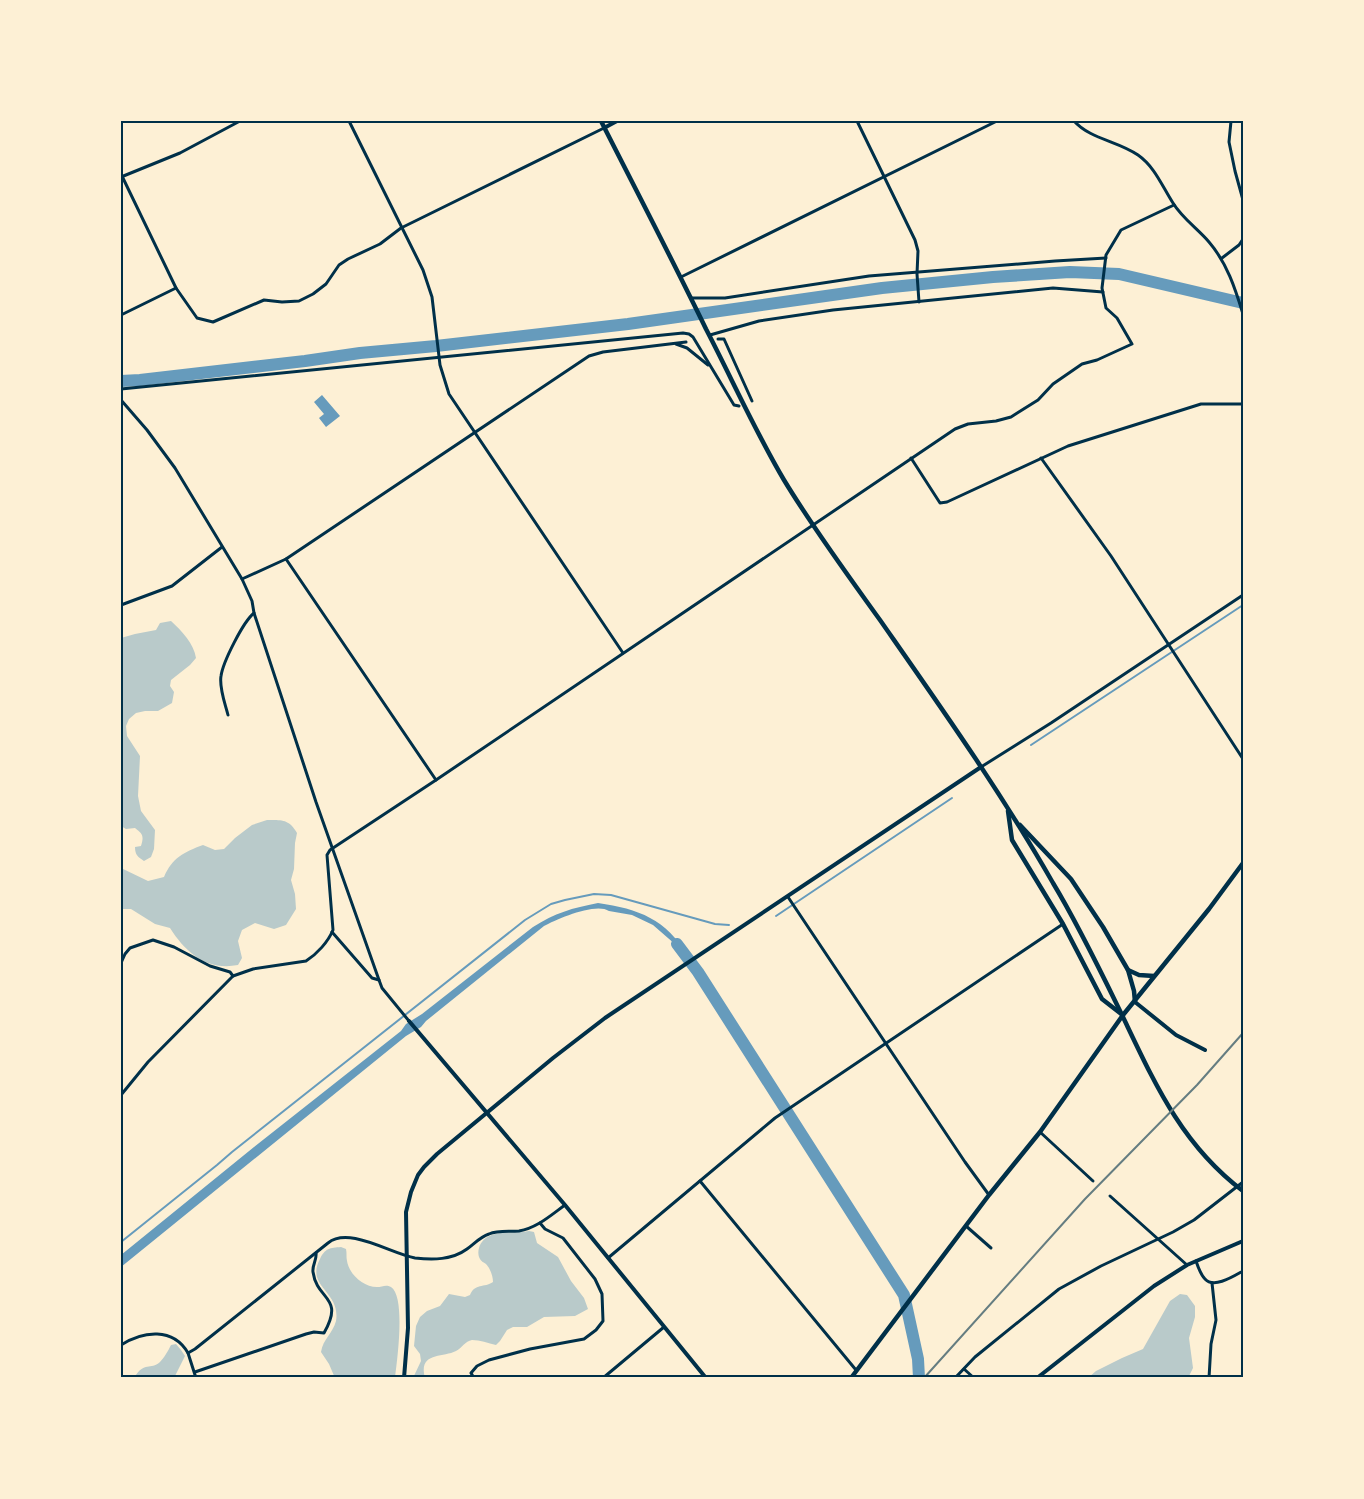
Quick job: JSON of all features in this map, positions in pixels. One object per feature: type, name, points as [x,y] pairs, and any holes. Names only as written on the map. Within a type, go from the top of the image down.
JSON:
[{"type":"main road","points":[[601,121],[763,443],[812,524],[981,767],[1014,818],[1080,930],[1154,1083],[1176,1120],[1211,1164],[1243,1191]]},
{"type":"main road","points":[[1008,809],[1012,840],[1063,924],[1102,999],[1123,1015]]},
{"type":"main road","points":[[1014,818],[1071,879],[1104,927],[1128,970],[1135,1002]]},
{"type":"main road","points":[[851,1378],[989,1195],[1040,1132],[1123,1015],[1209,909],[1243,863]]},
{"type":"main road","points":[[1128,970],[1139,975],[1154,976]]},
{"type":"street","points":[[240,121],[180,153],[122,176],[176,288],[197,318],[213,322],[264,300],[299,301],[314,294],[326,284],[339,265],[380,244],[401,228],[618,121]]},
{"type":"street","points":[[349,121],[423,270],[432,297],[438,357],[449,394],[623,653]]},
{"type":"street","points":[[857,121],[916,240],[919,300]]},
{"type":"street","points":[[681,277],[997,121]]},
{"type":"street","points":[[1074,121],[1092,133],[1128,148],[1147,162],[1157,174],[1174,205],[1222,258],[1234,285],[1243,314]]},
{"type":"street","points":[[1231,121],[1230,142],[1243,200]]},
{"type":"street","points":[[121,1095],[148,1062],[233,976],[253,969],[306,961],[327,941],[332,932],[327,854],[332,848],[436,780],[955,429],[968,424],[996,421],[1011,417],[1038,400],[1053,384],[1082,364],[1097,360],[1132,344],[1117,318],[1106,308],[1102,290],[1106,260],[1121,230],[1174,205]]},
{"type":"street","points":[[1222,258],[1239,245],[1243,239]]},
{"type":"street","points":[[691,298],[726,298],[869,276],[1106,260]]},
{"type":"street","points":[[121,315],[176,288]]},
{"type":"street","points":[[710,335],[759,322],[833,310],[919,300],[1053,288],[1102,290]]},
{"type":"street","points":[[121,389],[683,333],[689,334],[692,337],[734,405],[739,406]]},
{"type":"street","points":[[718,339],[724,339],[752,401]]},
{"type":"street","points":[[242,579],[286,559],[589,356],[603,352],[686,342]]},
{"type":"street","points":[[673,343],[687,348],[711,368]]},
{"type":"street","points":[[121,400],[175,468],[242,579],[252,601],[254,613],[332,848],[382,988],[565,1205],[706,1378]]},
{"type":"street","points":[[911,458],[940,502],[946,502],[1068,446],[1201,404],[1243,404]]},
{"type":"street","points":[[1041,458],[1111,556],[1243,759]]},
{"type":"street","points":[[121,605],[172,586],[222,547]]},
{"type":"street","points":[[286,559],[436,780]]},
{"type":"street","points":[[404,1378],[408,1328],[406,1212],[418,1175],[430,1160],[592,1028],[981,767],[1052,723],[1243,595]]},
{"type":"street","points":[[228,715],[221,676],[234,644],[250,616],[254,613]]},
{"type":"street","points":[[788,896],[965,1162],[989,1195]]},
{"type":"street","points":[[607,1258],[779,1115],[1063,924]]},
{"type":"street","points":[[332,932],[372,978],[378,980]]},
{"type":"street","points":[[121,964],[130,948],[153,940],[174,947],[210,966],[228,971],[233,976]]},
{"type":"street","points":[[1135,1002],[1176,1035],[1205,1050]]},
{"type":"street","points":[[1040,1132],[1093,1181]]},
{"type":"street","points":[[700,1181],[856,1370]]},
{"type":"street","points":[[955,1378],[1032,1310],[1059,1289],[1194,1220],[1243,1182]]},
{"type":"street","points":[[1110,1196],[1187,1265]]},
{"type":"street","points":[[188,1353],[195,1350],[331,1240],[354,1238],[414,1258],[441,1259],[458,1255],[487,1234],[526,1230],[540,1224],[565,1205]]},
{"type":"street","points":[[474,1378],[471,1373],[483,1362],[530,1349],[584,1338],[596,1330],[602,1321],[602,1294],[590,1272],[563,1238],[544,1229],[540,1224]]},
{"type":"street","points":[[966,1226],[992,1248]]},
{"type":"street","points":[[1037,1378],[1154,1286],[1187,1265],[1243,1241]]},
{"type":"street","points":[[195,1372],[306,1334],[314,1332],[324,1333],[331,1320],[332,1310],[330,1302],[313,1273],[317,1258],[316,1253]]},
{"type":"street","points":[[1196,1261],[1203,1277],[1212,1283],[1225,1280],[1243,1271]]},
{"type":"street","points":[[1209,1378],[1211,1344],[1216,1320],[1212,1283]]},
{"type":"street","points":[[603,1378],[664,1327]]},
{"type":"street","points":[[121,1345],[139,1336],[156,1333],[174,1338],[188,1353],[196,1378]]},
{"type":"street","points":[[964,1369],[974,1378]]},
{"type":"shaded area","points":[[171,621],[190,643],[196,658],[171,680],[170,686],[174,692],[172,703],[158,711],[136,713],[129,719],[126,726],[127,736],[140,756],[138,796],[141,811],[155,830],[154,849],[151,857],[144,861],[137,856],[135,850],[135,847],[141,846],[143,837],[135,828],[126,829],[121,826],[121,798],[123,794],[121,788],[121,638],[156,630],[160,623]]},
{"type":"shaded area","points":[[267,820],[285,821],[297,833],[294,869],[291,880],[295,894],[296,909],[286,925],[274,929],[255,923],[242,930],[238,941],[242,958],[238,965],[227,966],[207,963],[190,952],[170,928],[155,924],[131,909],[121,909],[121,868],[148,881],[164,877],[175,860],[184,853],[203,845],[215,850],[224,849],[252,825]]},
{"type":"shaded area","points":[[534,1232],[537,1243],[558,1257],[571,1281],[584,1298],[588,1309],[575,1316],[544,1317],[527,1327],[513,1327],[507,1330],[496,1345],[472,1340],[456,1351],[428,1360],[424,1370],[425,1378],[413,1378],[421,1361],[420,1354],[414,1346],[416,1326],[420,1317],[427,1311],[440,1306],[449,1294],[465,1297],[470,1295],[477,1287],[493,1282],[490,1270],[479,1258],[478,1252],[482,1242],[487,1237],[500,1233]]},
{"type":"shaded area","points":[[341,1247],[346,1249],[348,1266],[357,1279],[367,1285],[377,1287],[389,1286],[396,1293],[399,1316],[399,1344],[395,1378],[335,1378],[321,1352],[335,1325],[336,1311],[334,1303],[320,1283],[317,1276],[317,1268],[322,1255],[326,1251],[331,1248]]},
{"type":"shaded area","points":[[1180,1294],[1187,1295],[1195,1306],[1195,1317],[1189,1338],[1193,1368],[1188,1378],[1088,1378],[1096,1371],[1143,1349],[1170,1301]]},
{"type":"shaded area","points":[[176,1344],[185,1356],[174,1378],[134,1378],[144,1367],[153,1366],[160,1362],[171,1345]]},
{"type":"water","points":[[322,395],[340,416],[326,427],[319,418],[324,414],[314,402]]},
{"type":"water","points":[[598,903],[613,905],[650,918],[670,933],[688,956],[685,959],[676,945],[653,925],[632,915],[603,909],[586,910],[558,919],[544,926],[121,1267],[121,1255],[401,1031],[406,1024],[422,1014],[533,927],[564,912]]},
{"type":"waterway","points":[[121,381],[628,324],[882,288],[993,277],[1070,272],[1119,274],[1243,303]]},
{"type":"waterway","points":[[1031,745],[1243,605]]},
{"type":"waterway","points":[[776,916],[952,798]]},
{"type":"waterway","points":[[121,1242],[525,920],[551,904],[594,894],[611,895],[715,924],[729,925]]},
{"type":"waterway","points":[[677,944],[698,972],[904,1295],[918,1359],[919,1378]]},
{"type":"railway","points":[[924,1378],[1085,1199],[1197,1085],[1243,1033]]}]
